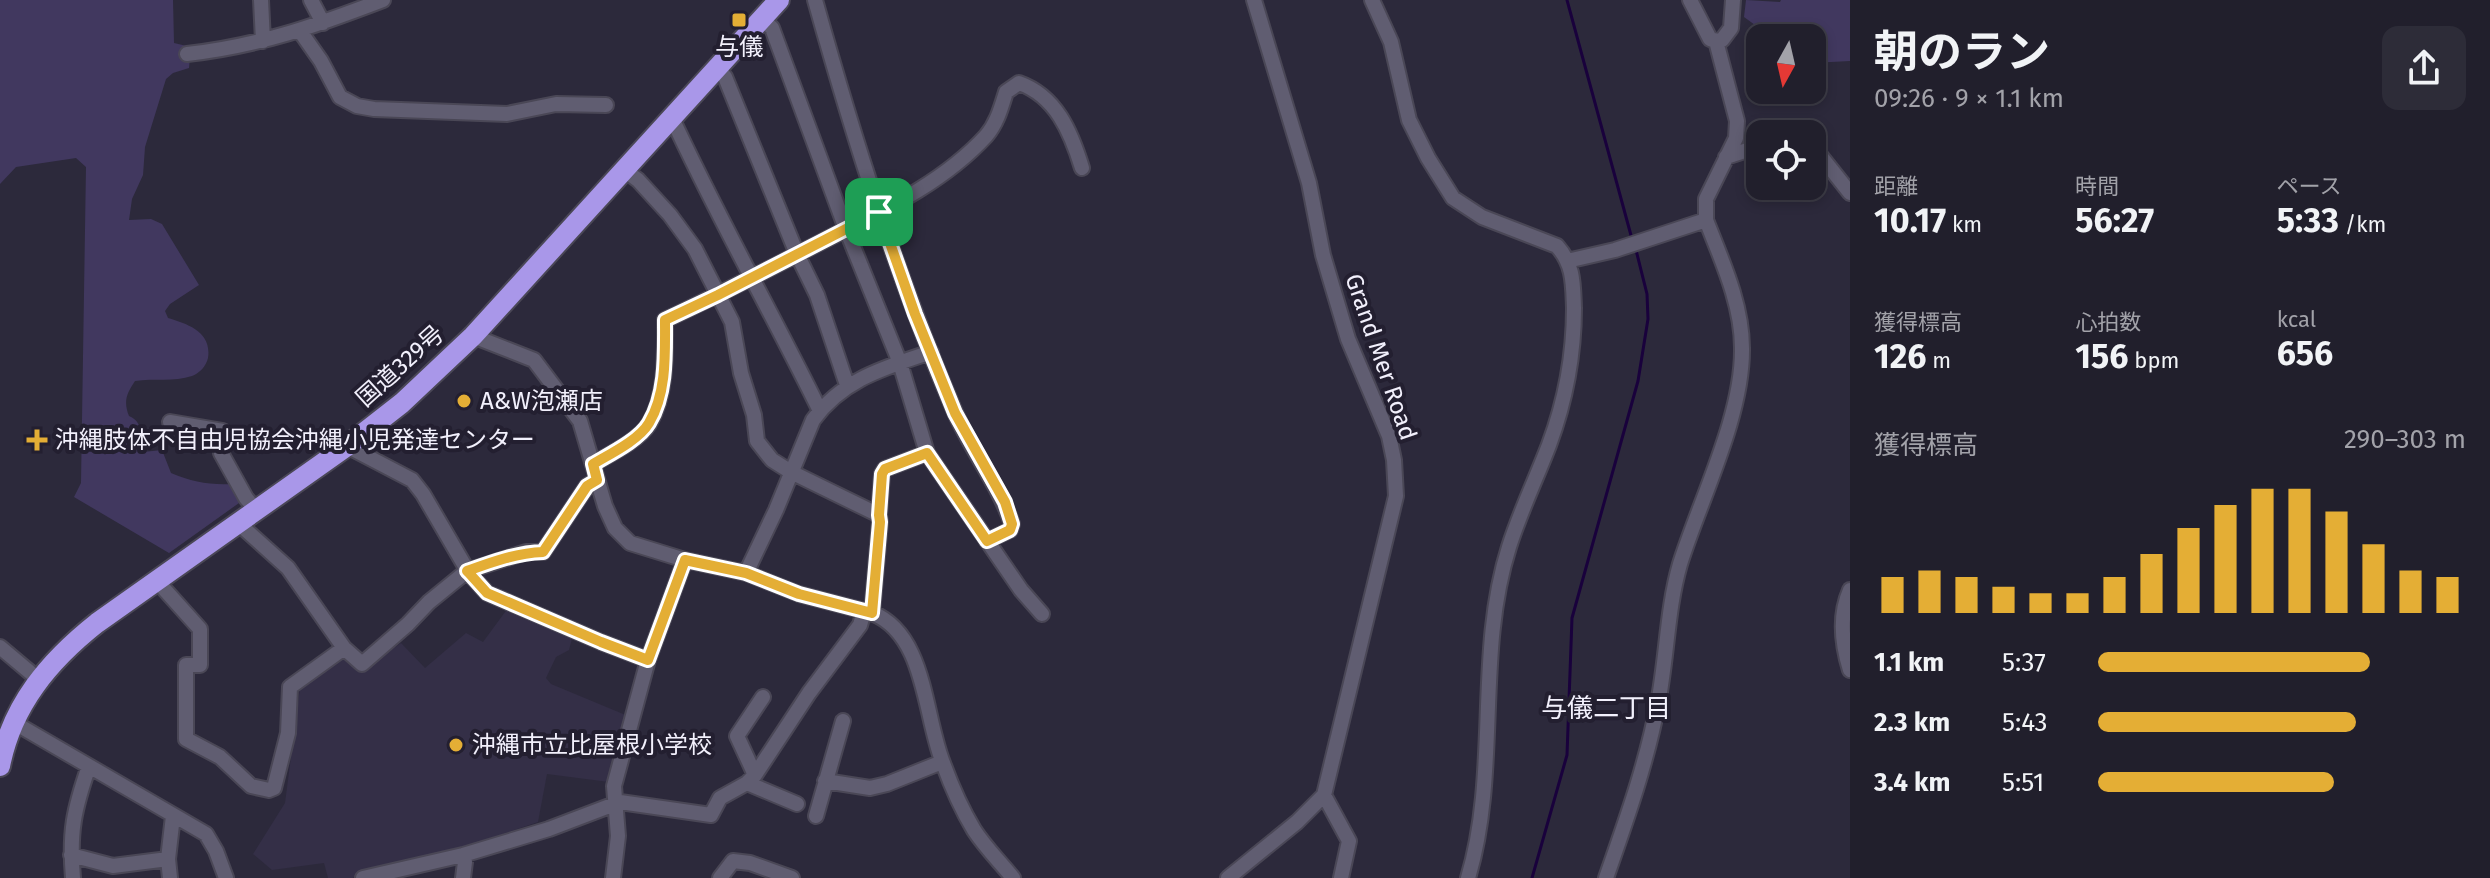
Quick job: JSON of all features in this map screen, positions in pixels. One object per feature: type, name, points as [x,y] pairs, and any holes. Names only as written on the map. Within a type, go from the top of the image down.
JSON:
[{"type":"highway","name":"国道329号","points":[[0,766],[13,722],[38,679],[80,636],[347,446],[402,403],[473,336],[779,0]]},
{"type":"street","points":[[261,0],[263,41]]},
{"type":"street","points":[[311,0],[323,23]]},
{"type":"street","points":[[187,54],[217,51],[300,31],[383,0]]},
{"type":"street","points":[[815,0],[879,212],[931,352],[955,413],[1005,502],[1012,524],[1010,530],[987,541]]},
{"type":"street","name":"Grand Mer Road","points":[[1254,0],[1309,183],[1323,255],[1348,339],[1389,436],[1394,460],[1396,496],[1324,795]]},
{"type":"street","points":[[1372,0],[1391,42],[1409,120],[1453,198],[1482,217],[1557,246],[1573,276],[1574,327],[1568,380],[1550,443],[1517,523],[1503,567],[1488,682],[1484,791],[1468,878]]},
{"type":"street","points":[[1690,0],[1710,39],[1716,41],[1722,40],[1731,28],[1733,0]]},
{"type":"street","points":[[762,19],[772,28],[846,229],[900,363],[927,453],[1042,614]]},
{"type":"street","points":[[300,31],[321,61],[340,97],[357,106],[507,114],[556,104],[606,105]]},
{"type":"street","points":[[1606,878],[1645,756],[1658,703],[1679,567],[1736,398],[1742,352],[1741,326],[1730,284],[1706,220],[1706,199],[1736,138],[1737,121],[1716,41]]},
{"type":"street","points":[[717,68],[725,77],[797,254],[817,295],[847,385]]},
{"type":"street","points":[[593,464],[620,449],[648,425],[660,395],[665,320],[879,212],[943,174],[987,134],[1000,115],[1006,92],[1019,83],[1030,87],[1050,103],[1073,140],[1082,168]]},
{"type":"street","points":[[672,118],[705,190],[777,323],[820,411]]},
{"type":"street","points":[[1726,157],[1746,151]]},
{"type":"street","points":[[1826,163],[1850,193]]},
{"type":"street","points":[[623,169],[638,180],[670,215],[695,249],[732,322],[741,373],[754,415],[757,441],[772,460],[791,472],[879,515]]},
{"type":"street","points":[[1567,261],[1615,250],[1706,220]]},
{"type":"street","points":[[473,336],[534,360],[580,421],[605,506],[615,528],[630,543],[685,560],[746,573],[799,594],[868,612],[882,617],[899,631],[911,650],[942,762],[974,829],[1013,878]]},
{"type":"street","points":[[746,573],[813,420],[820,411],[847,385],[931,352]]},
{"type":"street","points":[[170,422],[223,431],[221,453],[255,509]]},
{"type":"street","points":[[347,446],[412,480],[467,571],[487,593],[648,660]]},
{"type":"street","points":[[363,878],[463,855],[549,829],[620,802],[711,815],[720,798],[751,779],[868,612],[880,522],[882,474],[885,469],[927,453]]},
{"type":"street","points":[[237,522],[288,568],[344,648],[362,664],[467,571],[526,552],[543,552],[587,486],[597,480]]},
{"type":"street","points":[[613,878],[618,836],[614,786],[648,660],[685,560]]},
{"type":"street","points":[[157,581],[200,629],[200,665],[186,665],[186,739],[220,757],[251,786],[269,790],[274,788],[288,733],[290,687],[344,648]]},
{"type":"street","points":[[1850,590],[1842,626],[1850,670]]},
{"type":"street","points":[[0,647],[38,679]]},
{"type":"street","points":[[763,697],[737,736],[751,779],[797,804]]},
{"type":"street","points":[[816,816],[843,721]]},
{"type":"street","points":[[13,722],[206,834],[226,878]]},
{"type":"street","points":[[825,781],[870,788],[942,762]]},
{"type":"street","points":[[73,878],[72,819],[89,766]]},
{"type":"street","points":[[1228,878],[1297,822],[1324,795],[1349,841],[1341,878]]},
{"type":"street","points":[[170,878],[168,859],[173,816]]},
{"type":"street","points":[[71,855],[113,866],[168,859]]},
{"type":"street","points":[[463,855],[463,878]]},
{"type":"street","points":[[720,878],[733,861],[750,863],[792,878]]},
{"type":"shaded area","points":[[0,0],[173,0],[174,43],[191,47],[189,68],[166,79],[145,147],[143,175],[132,199],[129,220],[151,219],[162,224],[199,285],[170,304],[165,311],[168,318],[197,330],[206,342],[208,358],[202,369],[192,376],[135,381],[128,393],[126,406],[129,416],[138,423],[143,452],[162,450],[171,473],[179,476],[201,482],[232,484],[239,503],[169,553],[74,497],[81,483],[86,167],[76,158],[16,167],[0,184]]},
{"type":"shaded area","points":[[1746,0],[1850,0],[1850,61],[1826,62],[1826,24],[1754,24],[1744,17]]},
{"type":"shaded area","name":"沖縄市立比屋根小学校","points":[[508,608],[573,635],[569,650],[556,657],[546,678],[551,684],[628,716],[609,782],[547,774],[538,822],[476,843],[357,874],[353,878],[328,878],[324,863],[272,870],[253,854],[285,803],[300,688],[342,656],[361,671],[401,643],[425,668],[466,633],[483,642]]},
{"type":"waterway","points":[[1567,0],[1632,239]]},
{"type":"waterway","points":[[1532,878],[1567,755],[1572,618],[1638,381],[1648,319],[1647,294],[1635,246]]},
{"type":"place","name":"与儀","points":[[739,20]]},
{"type":"place","name":"A&W泡瀬店","points":[[464,401]]},
{"type":"place","name":"沖縄肢体不自由児協会沖縄小児発達センター","points":[[37,440]]},
{"type":"place","name":"沖縄市立比屋根小学校","points":[[456,745]]},
{"type":"district","name":"与儀二丁目","points":[[1606,708]]},
{"type":"route","points":[[879,212],[915,314],[955,413],[1005,502],[1012,524],[1010,530],[987,541],[927,453],[885,469],[882,474],[872,613],[799,594],[746,573],[685,560],[648,660],[487,593],[467,571],[526,552],[543,552],[587,486],[597,480],[593,464],[620,449],[648,425],[660,395],[665,320],[879,212]]}]
